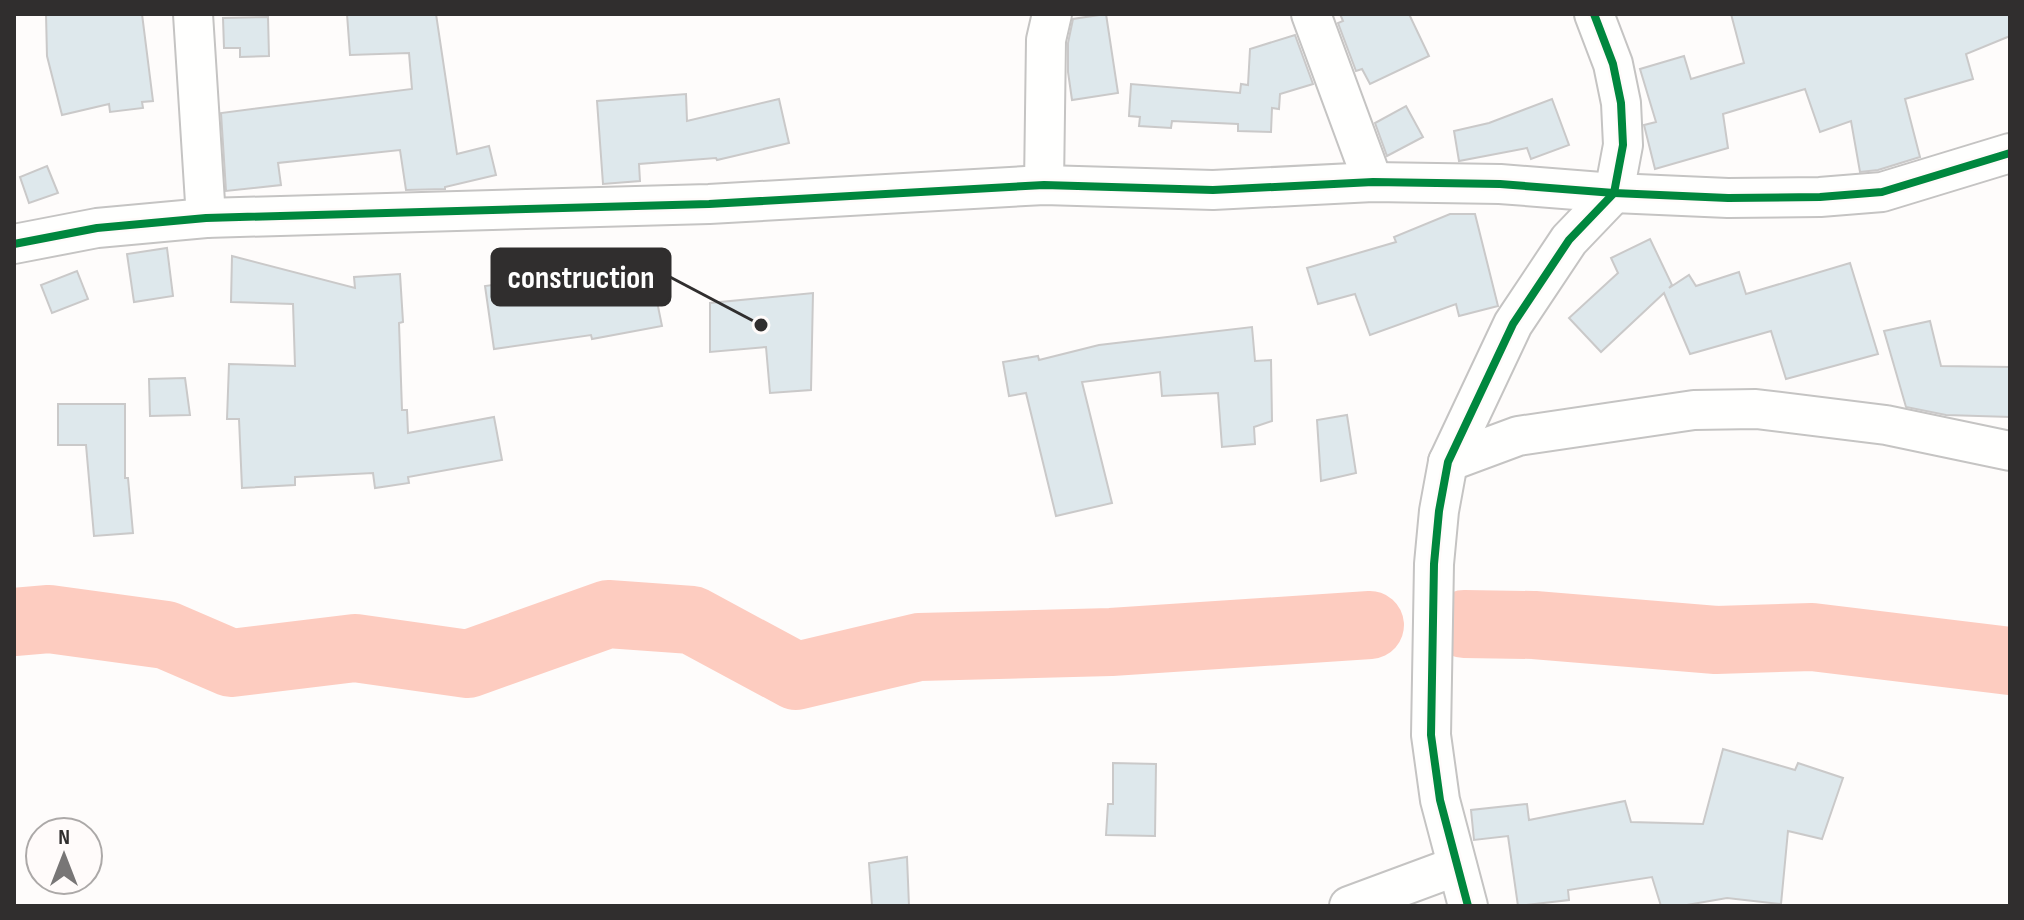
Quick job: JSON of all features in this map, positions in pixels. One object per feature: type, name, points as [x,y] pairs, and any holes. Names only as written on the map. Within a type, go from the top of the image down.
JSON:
[{"type":"street","points":[[193,14],[206,218]]},
{"type":"street","points":[[1044,185],[1046,40],[1052,14]]},
{"type":"street","points":[[1311,14],[1373,182]]},
{"type":"street","points":[[1468,906],[1440,800],[1431,735],[1434,564],[1439,511],[1448,462],[1513,324],[1569,240],[1614,193],[1623,145],[1621,103],[1613,64],[1594,14]]},
{"type":"street","points":[[14,244],[97,228],[206,218],[709,204],[1044,185],[1213,190],[1373,182],[1500,184],[1614,193],[1743,198],[1820,197],[1882,192],[2010,153]]},
{"type":"street","points":[[1448,462],[1518,436],[1694,410],[1756,409],[1886,425],[2010,451]]},
{"type":"street","points":[[1349,906],[1457,866]]},
{"type":"building","points":[[46,14],[142,14],[153,101],[142,102],[143,108],[110,112],[109,104],[62,115],[47,56]]},
{"type":"building","points":[[347,14],[436,14],[457,154],[489,146],[496,175],[445,189],[406,190],[400,150],[278,163],[281,185],[226,191],[221,113],[412,89],[409,53],[350,55]]},
{"type":"building","points":[[1106,14],[1118,93],[1072,100],[1068,43],[1073,19]]},
{"type":"building","points":[[1340,14],[1409,14],[1429,56],[1370,84],[1362,69],[1356,71],[1338,23],[1343,21]]},
{"type":"building","points":[[1731,14],[2010,14],[2010,36],[1966,54],[1973,79],[1905,99],[1920,157],[1878,170],[1860,172],[1851,121],[1820,132],[1805,89],[1723,114],[1728,148],[1655,169],[1644,125],[1656,122],[1640,69],[1684,56],[1691,79],[1744,63]]},
{"type":"building","points":[[268,17],[269,56],[240,57],[240,48],[224,48],[223,18]]},
{"type":"building","points":[[1295,35],[1313,84],[1280,94],[1279,109],[1272,108],[1271,132],[1238,131],[1238,124],[1172,121],[1171,128],[1139,126],[1140,117],[1129,116],[1131,84],[1240,93],[1241,84],[1248,85],[1250,49]]},
{"type":"building","points":[[686,94],[687,121],[779,99],[789,143],[717,160],[639,164],[640,181],[603,184],[597,101]]},
{"type":"building","points":[[1552,99],[1569,145],[1531,159],[1527,148],[1459,161],[1454,131],[1489,123]]},
{"type":"building","points":[[1406,106],[1423,137],[1387,156],[1375,123]]},
{"type":"building","points":[[47,166],[58,193],[29,203],[20,177]]},
{"type":"building","points":[[1450,214],[1475,214],[1498,306],[1459,316],[1456,304],[1370,335],[1355,294],[1318,304],[1307,268],[1396,242],[1394,237]]},
{"type":"building","points":[[1650,239],[1672,285],[1669,288],[1689,275],[1696,286],[1739,272],[1746,294],[1850,263],[1878,354],[1786,379],[1771,331],[1690,354],[1664,293],[1601,352],[1569,318],[1618,273],[1611,258]]},
{"type":"building","points":[[167,248],[173,296],[134,302],[127,254]]},
{"type":"building","points":[[232,256],[355,288],[354,277],[400,274],[402,410],[407,410],[408,433],[494,417],[502,460],[408,477],[409,483],[375,488],[373,473],[295,477],[295,485],[242,488],[239,419],[227,419],[229,364],[295,366],[293,304],[231,302]]},
{"type":"building","points":[[77,271],[88,299],[52,313],[41,285]]},
{"type":"building","points":[[549,277],[552,294],[636,278],[637,285],[653,282],[662,326],[592,339],[591,335],[494,349],[485,286]]},
{"type":"building","points":[[813,293],[811,390],[770,393],[766,347],[710,352],[710,303]]},
{"type":"building","points":[[1930,321],[1941,366],[2010,367],[2010,417],[1946,415],[1906,407],[1884,331]]},
{"type":"building","points":[[1252,327],[1255,361],[1271,360],[1272,421],[1254,427],[1255,444],[1222,447],[1218,393],[1162,396],[1160,372],[1082,382],[1112,503],[1056,516],[1026,393],[1009,396],[1003,362],[1038,356],[1039,360],[1099,345]]},
{"type":"building","points":[[185,378],[190,415],[150,416],[149,379]]},
{"type":"building","points":[[58,404],[125,404],[125,478],[128,478],[133,533],[94,536],[86,445],[58,445]]},
{"type":"building","points":[[1347,415],[1356,473],[1321,481],[1317,420]]},
{"type":"building","points":[[1723,749],[1795,770],[1798,763],[1843,778],[1822,839],[1788,831],[1781,904],[1727,898],[1681,906],[1661,906],[1652,877],[1568,890],[1569,900],[1518,906],[1508,836],[1474,840],[1471,810],[1527,804],[1529,820],[1625,801],[1631,822],[1703,824]]},
{"type":"building","points":[[1113,763],[1156,764],[1155,836],[1106,835],[1108,804],[1113,804]]},
{"type":"building","points":[[907,857],[909,906],[872,906],[869,863]]},
{"type":"waterway","points":[[14,622],[49,619],[166,635],[231,663],[355,648],[468,664],[608,614],[692,620],[796,676],[919,647],[1111,642],[1370,625]]},
{"type":"waterway","points":[[1464,624],[1534,625],[1716,640],[1812,637],[2010,661]]},
{"type":"cycle path","points":[[1468,906],[1440,800],[1431,735],[1434,564],[1439,511],[1448,462],[1513,324],[1569,240],[1614,193],[1623,145],[1621,103],[1613,64],[1594,14]]},
{"type":"cycle path","points":[[14,244],[97,228],[206,218],[709,204],[1044,185],[1213,190],[1373,182],[1500,184],[1728,198],[1820,197],[1882,192],[2010,153]]},
{"type":"place","name":"construction","points":[[761,325]]}]
